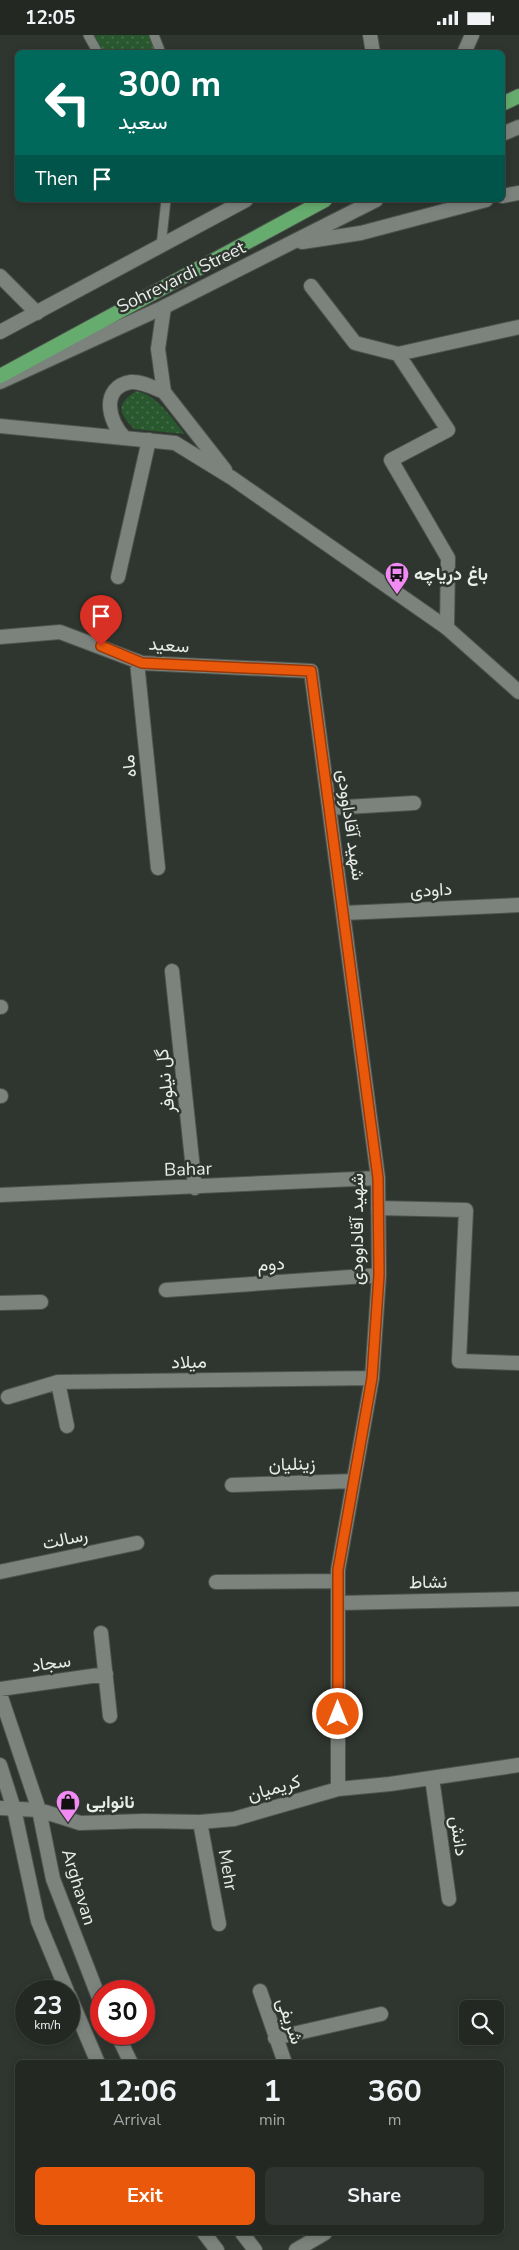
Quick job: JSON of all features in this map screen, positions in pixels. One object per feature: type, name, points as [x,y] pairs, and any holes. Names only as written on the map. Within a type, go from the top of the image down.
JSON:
[{"type":"highway","points":[[505,103],[519,96]]},
{"type":"highway","points":[[0,376],[321,202]]},
{"type":"street","points":[[370,35],[373,50]]},
{"type":"street","points":[[465,50],[472,35]]},
{"type":"street","points":[[505,133],[519,127]]},
{"type":"street","points":[[505,195],[519,193]]},
{"type":"street","name":"Sohrevardi Street","points":[[0,332],[242,202]]},
{"type":"street","name":"Sohrevardi Street","points":[[0,383],[164,307],[372,202]]},
{"type":"street","points":[[289,244],[361,233],[478,202]]},
{"type":"street","points":[[0,275],[37,313]]},
{"type":"street","points":[[311,286],[355,343],[398,354],[519,327]]},
{"type":"street","points":[[164,307],[158,349],[164,392]]},
{"type":"street","points":[[398,354],[448,429],[391,460],[448,559],[447,629]]},
{"type":"street","points":[[125,438],[119,432],[110,415],[110,399],[123,385],[139,382],[164,392],[232,478]]},
{"type":"street","points":[[0,426],[175,443],[232,478],[447,629],[519,692]]},
{"type":"street","points":[[118,577],[149,440]]},
{"type":"street","name":"سعید","points":[[0,637],[60,632],[142,663],[311,671]]},
{"type":"street","name":"ماه","points":[[137,661],[158,867]]},
{"type":"street","name":"شهید آقاداوودی","points":[[311,671],[378,1178],[379,1275],[372,1378],[338,1581],[338,1789]]},
{"type":"street","points":[[329,808],[414,803]]},
{"type":"street","name":"داودی","points":[[344,913],[519,905]]},
{"type":"street","name":"گل نیلوفر","points":[[172,971],[195,1187]]},
{"type":"street","name":"Bahar","points":[[0,1195],[378,1178]]},
{"type":"street","points":[[378,1208],[466,1210],[460,1361],[519,1363]]},
{"type":"street","name":"دوم","points":[[166,1290],[379,1275]]},
{"type":"street","points":[[0,1303],[41,1302]]},
{"type":"street","name":"میلاد","points":[[8,1397],[58,1382],[372,1378]]},
{"type":"street","points":[[58,1382],[67,1426]]},
{"type":"street","name":"زینلیان","points":[[232,1485],[354,1481]]},
{"type":"street","name":"رسالت","points":[[0,1572],[138,1543]]},
{"type":"street","points":[[216,1581],[338,1581]]},
{"type":"street","name":"نشاط","points":[[338,1603],[519,1599]]},
{"type":"street","points":[[101,1633],[110,1716]]},
{"type":"street","name":"سجاد","points":[[0,1689],[106,1674]]},
{"type":"street","name":"Arghavan","points":[[0,1695],[39,1811],[53,1879],[91,1980]]},
{"type":"street","points":[[0,1765],[14,1809],[38,1921],[63,1980]]},
{"type":"street","name":"کریمیان","points":[[0,1808],[39,1811],[80,1823],[200,1822],[234,1819],[338,1789],[519,1765]]},
{"type":"street","name":"دانش","points":[[432,1778],[449,1899]]},
{"type":"street","name":"Mehr","points":[[200,1822],[218,1924]]},
{"type":"street","name":"شریفی","points":[[260,1991],[284,2060]]},
{"type":"street","points":[[275,2038],[381,2014]]},
{"type":"street","points":[[80,2021],[97,2060]]},
{"type":"street","points":[[122,2045],[130,2060]]},
{"type":"street","points":[[206,2235],[217,2250]]},
{"type":"street","points":[[244,2235],[255,2250]]},
{"type":"street","points":[[296,2250],[322,2235]]},
{"type":"lane","points":[[88,35],[96,50]]},
{"type":"lane","points":[[154,35],[160,50]]},
{"type":"lane","points":[[161,246],[166,202]]},
{"type":"green space","points":[[88,35],[154,35],[160,50],[97,50]]},
{"type":"green space","points":[[136,391],[144,393],[157,402],[185,434],[134,429],[125,418],[121,409],[129,396]]},
{"type":"place","name":"باغ دریاچه","points":[[397,595]]},
{"type":"place","name":"نانوایی","points":[[68,1823]]},
{"type":"route","points":[[101,646],[142,663],[311,671],[378,1178],[379,1275],[376,1296],[372,1378],[338,1570],[338,1714]]}]
